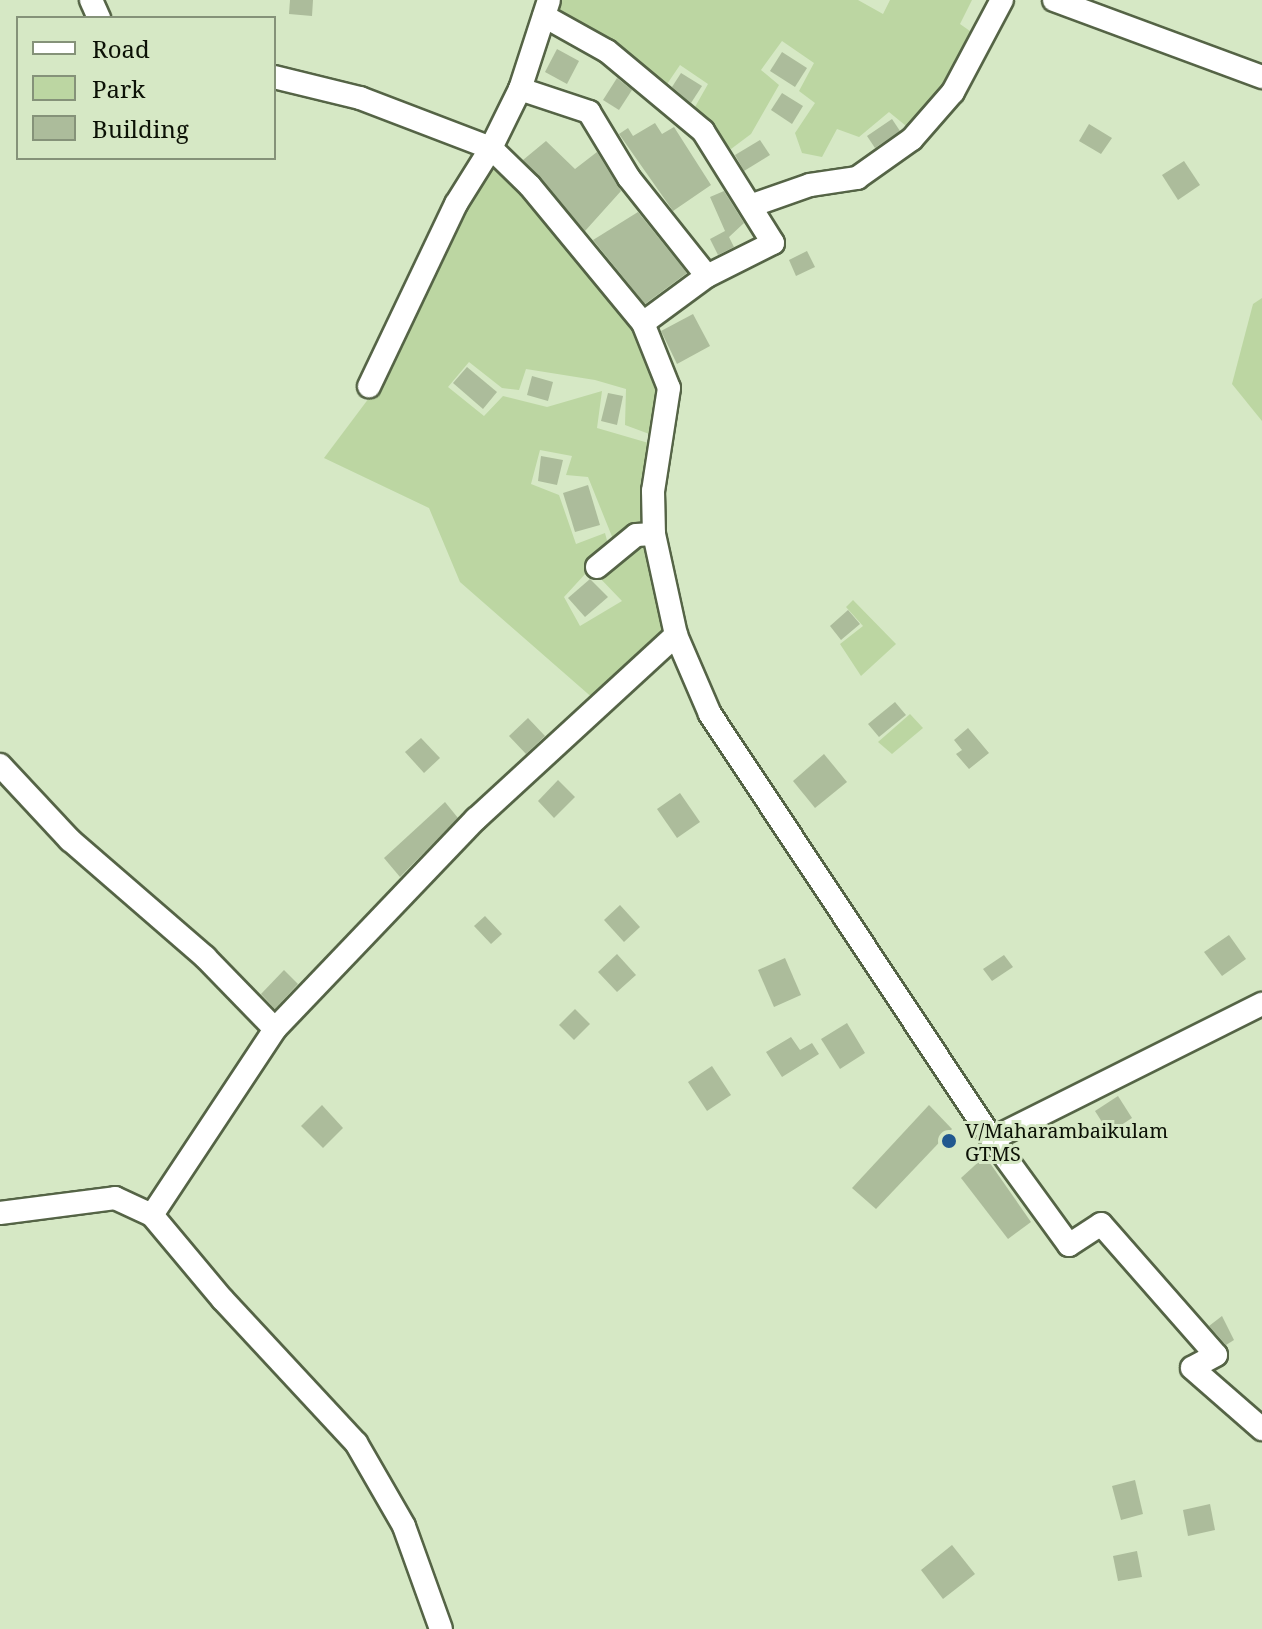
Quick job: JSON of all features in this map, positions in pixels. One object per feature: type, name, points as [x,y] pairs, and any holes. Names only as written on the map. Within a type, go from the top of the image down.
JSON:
[{"type":"street","points":[[753,205],[810,185],[857,178],[912,139],[953,92],[1002,0]]},
{"type":"street","points":[[1054,0],[1262,77]]},
{"type":"street","points":[[369,386],[456,204],[491,148],[520,89],[546,8],[607,51],[703,131],[753,205],[773,243],[707,276],[643,323]]},
{"type":"street","points":[[276,77],[360,98],[491,148],[530,186],[643,323],[669,388],[653,491],[654,534],[676,635],[710,714],[992,1139],[1069,1245],[1101,1224],[1216,1355],[1192,1368],[1262,1429]]},
{"type":"street","points":[[520,89],[589,112],[629,178],[707,276]]},
{"type":"street","points":[[597,567],[636,535],[654,534]]},
{"type":"street","points":[[152,1215],[275,1029],[476,819],[676,635]]},
{"type":"street","points":[[0,765],[70,840],[205,957],[275,1029]]},
{"type":"street","points":[[992,1139],[1262,1004]]},
{"type":"street","points":[[0,1213],[115,1198],[152,1215],[356,1443],[404,1526],[441,1629]]},
{"type":"green space","points":[[554,0],[858,0],[883,14],[890,0],[972,0],[960,24],[977,36],[949,88],[911,130],[889,112],[859,137],[837,129],[822,157],[802,153],[795,133],[815,103],[799,91],[814,63],[782,41],[761,70],[779,85],[751,134],[731,149],[691,114],[708,84],[680,65],[663,90],[549,15]]},
{"type":"green space","points":[[494,159],[638,325],[662,386],[652,435],[625,425],[626,389],[595,380],[526,369],[519,390],[502,388],[469,362],[448,387],[484,416],[503,396],[547,407],[602,391],[597,428],[652,444],[651,529],[613,539],[588,477],[566,475],[572,456],[540,450],[531,484],[559,495],[576,544],[605,533],[609,548],[564,597],[580,626],[622,601],[596,574],[622,550],[652,540],[671,630],[595,700],[460,582],[429,508],[324,458],[375,390]]},
{"type":"green space","points":[[1262,298],[1262,421],[1232,384],[1253,304]]},
{"type":"green space","points":[[853,600],[896,644],[861,676],[840,644],[863,626],[846,607]]},
{"type":"green space","points":[[910,714],[923,728],[892,754],[878,742]]},
{"type":"building","points":[[290,0],[313,0],[312,16],[289,14]]},
{"type":"building","points":[[557,49],[579,61],[567,84],[545,72]]},
{"type":"building","points":[[782,52],[807,68],[795,87],[770,71]]},
{"type":"building","points":[[681,73],[702,86],[691,103],[672,87]]},
{"type":"building","points":[[617,78],[632,90],[619,110],[603,100]]},
{"type":"building","points":[[782,93],[803,106],[792,124],[771,110]]},
{"type":"building","points":[[892,119],[900,131],[875,148],[867,136]]},
{"type":"building","points":[[655,123],[662,134],[674,127],[711,185],[673,211],[619,134],[628,128],[633,136]]},
{"type":"building","points":[[1089,124],[1112,138],[1101,154],[1079,141]]},
{"type":"building","points":[[760,140],[770,155],[744,171],[735,155]]},
{"type":"building","points":[[546,141],[575,169],[597,152],[621,191],[585,231],[523,160]]},
{"type":"building","points":[[1184,161],[1200,185],[1178,200],[1162,175]]},
{"type":"building","points":[[724,191],[744,223],[729,237],[734,247],[718,255],[710,239],[725,231],[710,197]]},
{"type":"building","points":[[638,212],[687,273],[645,304],[593,240]]},
{"type":"building","points":[[807,251],[815,267],[796,276],[789,260]]},
{"type":"building","points":[[693,314],[710,346],[677,364],[661,331]]},
{"type":"building","points":[[467,367],[497,392],[483,409],[453,383]]},
{"type":"building","points":[[532,376],[553,382],[548,401],[527,395]]},
{"type":"building","points":[[608,393],[623,396],[617,425],[601,421]]},
{"type":"building","points":[[541,456],[563,460],[557,485],[538,481]]},
{"type":"building","points":[[588,485],[600,525],[575,532],[563,493]]},
{"type":"building","points":[[590,579],[608,597],[585,617],[568,598]]},
{"type":"building","points":[[848,610],[860,624],[841,640],[830,626]]},
{"type":"building","points":[[895,702],[906,715],[879,737],[868,724]]},
{"type":"building","points":[[528,718],[545,736],[526,754],[509,736]]},
{"type":"building","points":[[968,728],[989,753],[969,769],[956,754],[962,750],[954,740]]},
{"type":"building","points":[[421,738],[440,758],[424,773],[405,752]]},
{"type":"building","points":[[824,754],[847,782],[815,808],[793,781]]},
{"type":"building","points":[[558,780],[575,797],[554,818],[538,801]]},
{"type":"building","points":[[680,793],[700,822],[677,838],[657,809]]},
{"type":"building","points":[[445,802],[458,818],[400,877],[384,858]]},
{"type":"building","points":[[620,905],[640,927],[624,942],[604,920]]},
{"type":"building","points":[[485,916],[502,934],[491,944],[474,926]]},
{"type":"building","points":[[1229,935],[1246,959],[1222,976],[1204,952]]},
{"type":"building","points":[[617,954],[636,975],[617,992],[598,972]]},
{"type":"building","points":[[1004,955],[1013,967],[992,981],[983,969]]},
{"type":"building","points":[[785,958],[801,995],[774,1007],[758,970]]},
{"type":"building","points":[[284,970],[298,984],[275,1009],[261,994]]},
{"type":"building","points":[[575,1009],[590,1024],[574,1040],[559,1025]]},
{"type":"building","points":[[847,1023],[865,1053],[840,1069],[821,1039]]},
{"type":"building","points":[[791,1037],[800,1050],[812,1043],[819,1054],[782,1077],[766,1052]]},
{"type":"building","points":[[712,1066],[731,1095],[707,1111],[688,1082]]},
{"type":"building","points":[[1118,1096],[1132,1118],[1109,1133],[1095,1111]]},
{"type":"building","points":[[322,1105],[343,1128],[323,1148],[301,1126]]},
{"type":"building","points":[[929,1105],[952,1129],[876,1209],[852,1188]]},
{"type":"building","points":[[985,1156],[1031,1222],[1008,1239],[961,1178]]},
{"type":"building","points":[[1222,1316],[1234,1340],[1226,1345],[1209,1326]]},
{"type":"building","points":[[1135,1480],[1143,1514],[1121,1520],[1112,1486]]},
{"type":"building","points":[[1210,1504],[1215,1530],[1188,1536],[1183,1510]]},
{"type":"building","points":[[952,1545],[975,1574],[943,1599],[921,1570]]},
{"type":"building","points":[[1137,1551],[1142,1577],[1118,1581],[1113,1556]]},
{"type":"place","name":"V/Maharambaikulam GTMS","points":[[949,1141]]}]
